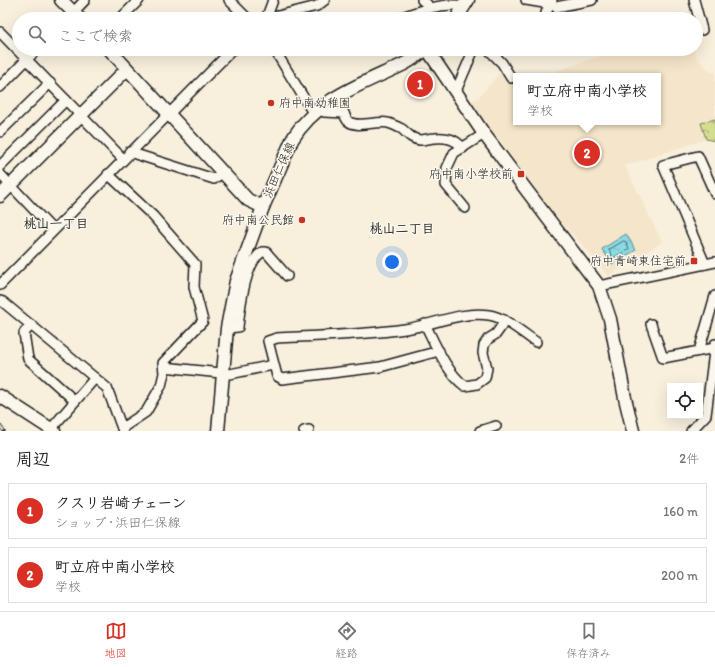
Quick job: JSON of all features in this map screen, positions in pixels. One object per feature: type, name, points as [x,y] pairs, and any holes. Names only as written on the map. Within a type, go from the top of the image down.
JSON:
[{"type":"street","points":[[61,0],[69,12]]},
{"type":"street","points":[[77,12],[85,0]]},
{"type":"street","points":[[127,12],[138,0]]},
{"type":"street","points":[[229,0],[241,12]]},
{"type":"street","points":[[269,12],[273,0]]},
{"type":"street","points":[[293,12],[317,6],[325,0]]},
{"type":"street","points":[[422,0],[429,8]]},
{"type":"street","points":[[526,0],[551,2],[556,7],[592,0]]},
{"type":"street","points":[[694,0],[697,12]]},
{"type":"street","points":[[546,12],[551,2]]},
{"type":"street","points":[[420,12],[429,8],[466,3]]},
{"type":"street","points":[[460,12],[466,3]]},
{"type":"street","points":[[0,32],[12,44]]},
{"type":"street","points":[[23,56],[81,115],[126,156],[214,179],[223,172]]},
{"type":"street","points":[[0,87],[31,56]]},
{"type":"street","points":[[116,56],[248,200],[264,207]]},
{"type":"street","points":[[0,285],[226,56]]},
{"type":"street","points":[[279,56],[316,111],[344,113],[348,121],[352,123],[387,123],[401,129],[410,138],[420,140],[435,138],[453,140],[457,141],[463,148]]},
{"type":"street","name":"浜田仁保線","points":[[218,431],[227,328],[236,281],[264,207],[292,140],[298,130],[316,111],[346,90],[406,63],[416,56]]},
{"type":"street","points":[[432,56],[484,134],[599,286],[610,319],[633,431]]},
{"type":"street","points":[[456,91],[471,56]]},
{"type":"street","points":[[495,56],[502,63],[511,78]]},
{"type":"street","points":[[0,196],[128,69]]},
{"type":"street","points":[[0,132],[50,83]]},
{"type":"street","points":[[0,166],[66,100]]},
{"type":"street","points":[[465,208],[446,185],[447,168],[454,153],[484,134]]},
{"type":"street","points":[[706,264],[663,165],[698,156],[715,194]]},
{"type":"street","points":[[0,174],[53,230]]},
{"type":"street","points":[[0,301],[107,388],[123,429],[146,412],[161,386],[164,373],[163,362],[202,321],[194,287],[195,264],[153,216],[108,174]]},
{"type":"street","points":[[227,328],[238,327],[242,294],[246,279],[258,255],[262,252],[266,252],[287,276]]},
{"type":"street","points":[[599,286],[715,262]]},
{"type":"street","points":[[700,351],[715,296]]},
{"type":"street","points":[[439,351],[380,367],[282,379],[277,376],[268,341],[277,338],[348,335],[406,329],[458,316],[488,314],[498,316],[536,342]]},
{"type":"street","points":[[425,324],[439,351],[457,380],[465,386],[477,384],[485,378],[487,368],[484,345],[488,339],[496,334],[504,320]]},
{"type":"street","points":[[651,324],[663,358],[714,348]]},
{"type":"street","points":[[31,325],[24,333],[28,359],[75,401]]},
{"type":"street","points":[[691,431],[706,415],[712,389],[715,344]]},
{"type":"street","points":[[164,366],[230,374],[273,364]]},
{"type":"street","points":[[0,396],[52,430],[95,378]]},
{"type":"street","points":[[480,431],[496,426]]},
{"type":"shaded area","points":[[602,56],[696,56],[711,72],[715,72],[715,119],[701,123],[706,139],[625,166],[662,242],[608,276],[556,216],[471,102],[478,98],[501,72],[515,73],[513,73],[513,125],[661,125],[661,73],[550,73]]},
{"type":"green space","points":[[715,119],[715,141],[706,139],[701,123]]},
{"type":"water","points":[[626,234],[636,250],[612,264],[602,249]]},
{"type":"railway","points":[[0,426],[4,431]]},
{"type":"place","name":"クスリ岩崎チェーン","points":[[420,84]]},
{"type":"place","name":"府中南幼稚園","points":[[271,103]]},
{"type":"place","name":"町立府中南小学校","points":[[587,153]]},
{"type":"place","name":"府中南小学校前","points":[[521,174]]},
{"type":"place","name":"府中南公民館","points":[[302,220]]},
{"type":"place","name":"府中青崎東住宅前","points":[[694,261]]},
{"type":"district","name":"桃山一丁目","points":[[56,223]]},
{"type":"district","name":"桃山二丁目","points":[[402,228]]}]
